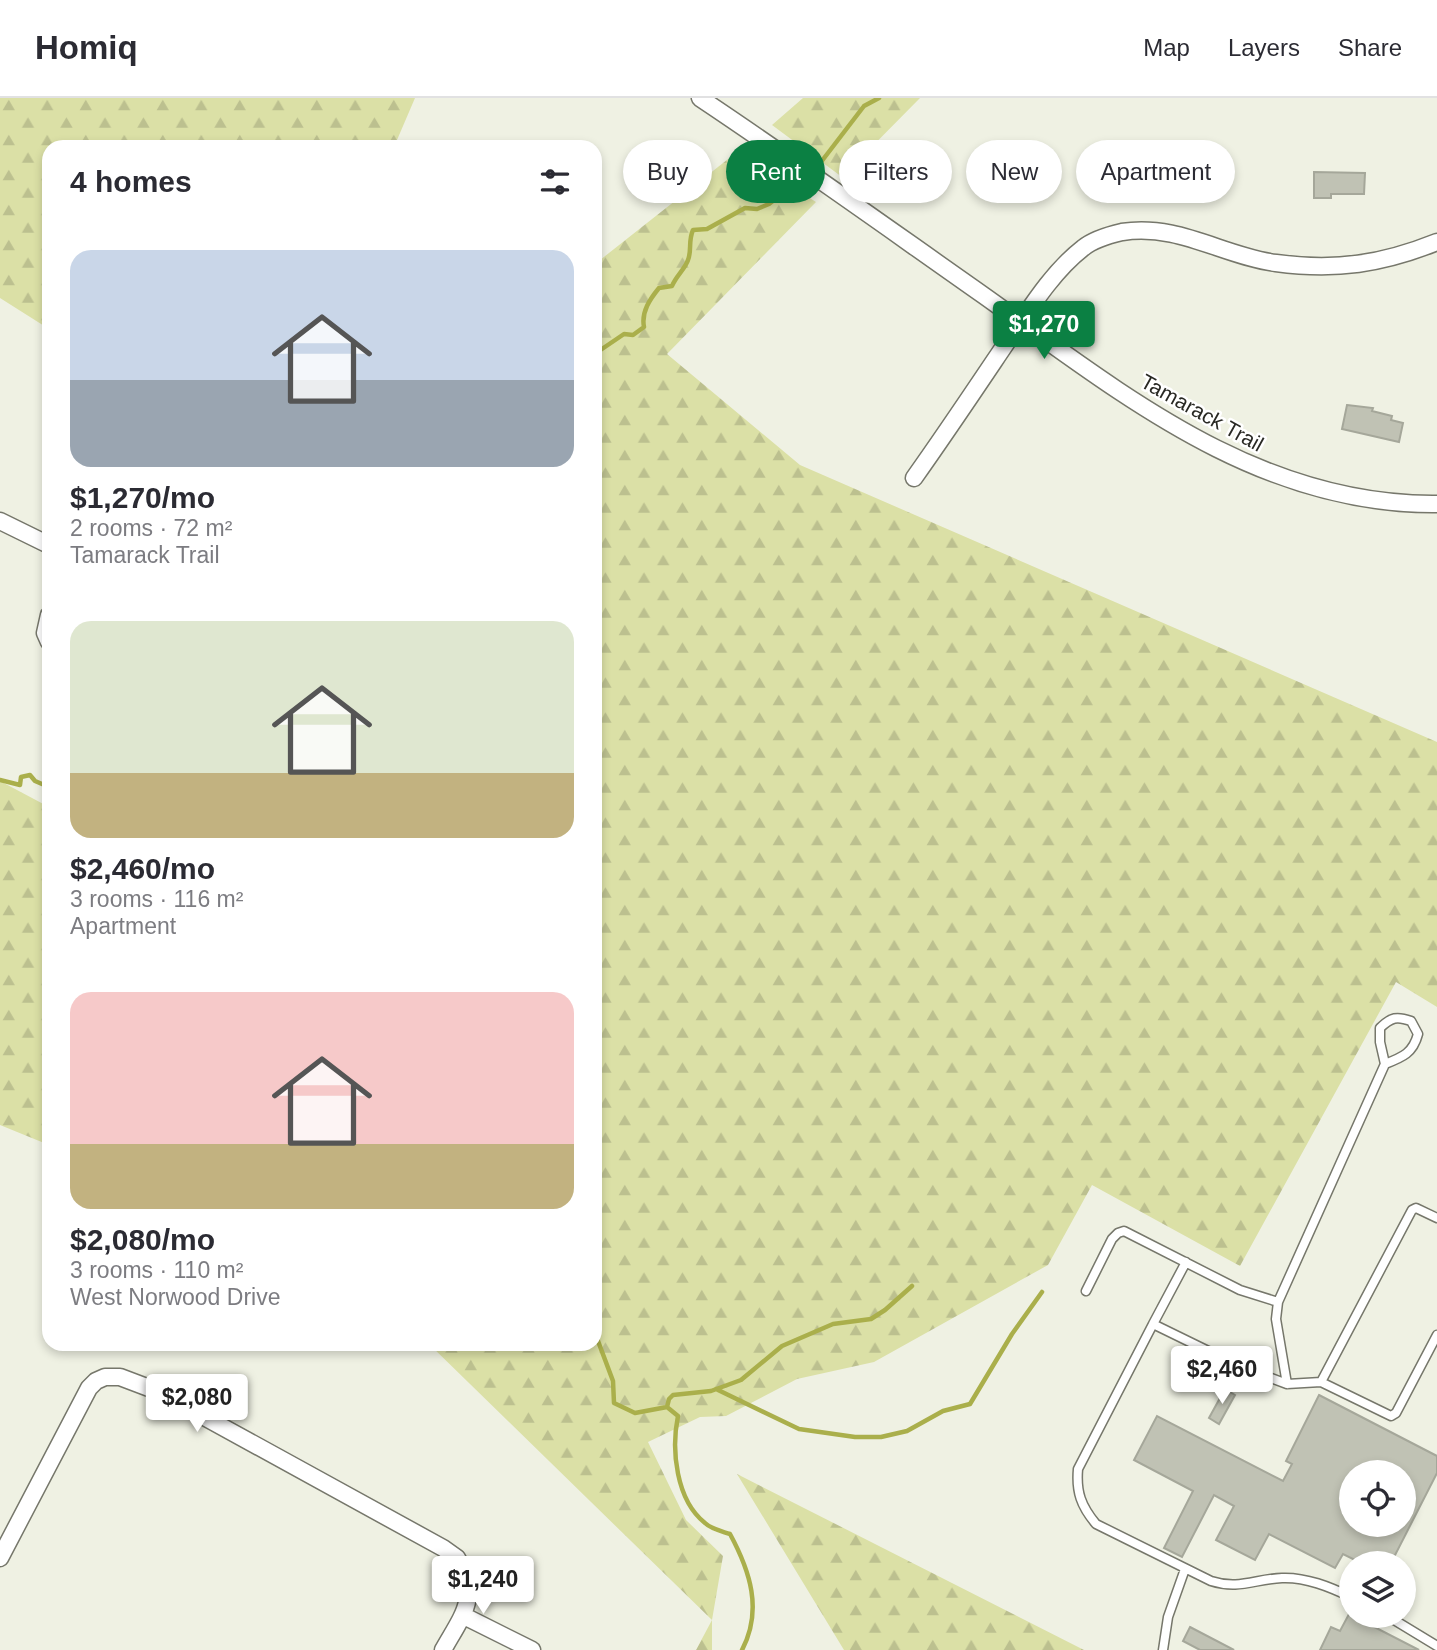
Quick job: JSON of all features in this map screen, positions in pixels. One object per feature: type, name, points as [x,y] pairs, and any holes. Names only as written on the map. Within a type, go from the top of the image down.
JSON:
[{"type":"street","name":"Tamarack Trail","points":[[700,98],[1145,408],[1227,455],[1290,481],[1343,494],[1401,503],[1437,504]]},
{"type":"street","points":[[914,478],[1060,270],[1085,246],[1111,234],[1156,230],[1261,261],[1322,267],[1389,260],[1437,242]]},
{"type":"street","points":[[0,521],[42,542]]},
{"type":"street","points":[[0,1558],[89,1388],[105,1377],[120,1377],[157,1391],[457,1558],[467,1573],[470,1588],[464,1616],[443,1650]]},
{"type":"street","points":[[464,1616],[532,1650]]},
{"type":"lane","points":[[1287,1384],[1276,1319],[1278,1302],[1385,1064],[1380,1028],[1388,1019],[1398,1017],[1410,1021],[1418,1034],[1415,1046],[1402,1057],[1385,1064]]},
{"type":"lane","points":[[1321,1382],[1412,1210],[1416,1208],[1437,1218]]},
{"type":"lane","points":[[1086,1291],[1112,1239],[1124,1231],[1240,1290],[1278,1302]]},
{"type":"lane","points":[[1186,1262],[1078,1469],[1079,1497],[1096,1524],[1225,1586],[1243,1586],[1282,1578],[1323,1585],[1339,1592]]},
{"type":"lane","points":[[1153,1324],[1239,1366],[1287,1384],[1321,1382],[1391,1416],[1437,1335]]},
{"type":"lane","points":[[1163,1650],[1168,1616],[1185,1569]]},
{"type":"lane","points":[[1407,1628],[1437,1646]]},
{"type":"green space","points":[[0,98],[415,98],[397,140],[42,140],[42,325],[0,298]]},
{"type":"green space","points":[[803,98],[920,98],[879,140],[839,140],[839,175],[825,164],[825,140],[792,140],[772,125]]},
{"type":"green space","points":[[726,161],[726,203],[815,203],[667,354],[800,465],[1437,742],[1437,1007],[1396,982],[1240,1266],[1092,1185],[1048,1265],[874,1362],[797,1379],[726,1416],[700,1417],[648,1442],[686,1520],[723,1556],[712,1620],[436,1351],[602,1351],[602,258],[672,203],[712,203],[712,172]]},
{"type":"green space","points":[[0,781],[42,803],[42,1142],[0,1125]]},
{"type":"green space","points":[[737,1474],[1084,1650],[844,1650]]},
{"type":"green space","points":[[712,1620],[712,1650],[696,1650]]},
{"type":"building","points":[[1314,172],[1365,173],[1364,194],[1331,194],[1331,198],[1314,198]]},
{"type":"building","points":[[1347,405],[1373,408],[1372,411],[1392,416],[1391,420],[1403,423],[1399,442],[1342,429]]},
{"type":"building","points":[[1225,1389],[1235,1395],[1219,1424],[1209,1418]]},
{"type":"building","points":[[1319,1395],[1437,1456],[1437,1473],[1416,1514],[1416,1460],[1339,1460],[1339,1537],[1404,1537],[1397,1551],[1339,1551],[1339,1561],[1335,1568],[1269,1534],[1255,1560],[1216,1540],[1234,1506],[1214,1495],[1182,1557],[1164,1548],[1193,1491],[1134,1460],[1157,1416],[1283,1481],[1292,1464],[1286,1461]]},
{"type":"building","points":[[1190,1627],[1234,1650],[1200,1650],[1183,1641]]},
{"type":"building","points":[[1331,1627],[1340,1631],[1342,1628],[1376,1628],[1419,1650],[1320,1650]]},
{"type":"waterway","points":[[825,157],[864,106],[879,98]]},
{"type":"waterway","points":[[602,349],[624,334],[633,335],[644,327],[645,311],[652,297],[659,288],[672,286],[687,263],[693,230],[707,229],[745,208],[757,209],[770,203]]},
{"type":"waterway","points":[[0,780],[20,785],[21,777],[30,775],[42,784]]},
{"type":"waterway","points":[[667,1407],[673,1395],[711,1391],[741,1380],[782,1346],[833,1324],[871,1319],[912,1286]]},
{"type":"waterway","points":[[716,1389],[799,1429],[855,1437],[881,1437],[907,1431],[943,1411],[970,1404],[1012,1334],[1042,1292]]},
{"type":"waterway","points":[[602,1351],[613,1381],[614,1403],[635,1413],[667,1407],[678,1416],[675,1444],[682,1488],[695,1513],[707,1525],[730,1534],[748,1576],[753,1605],[752,1620],[742,1650]]}]
